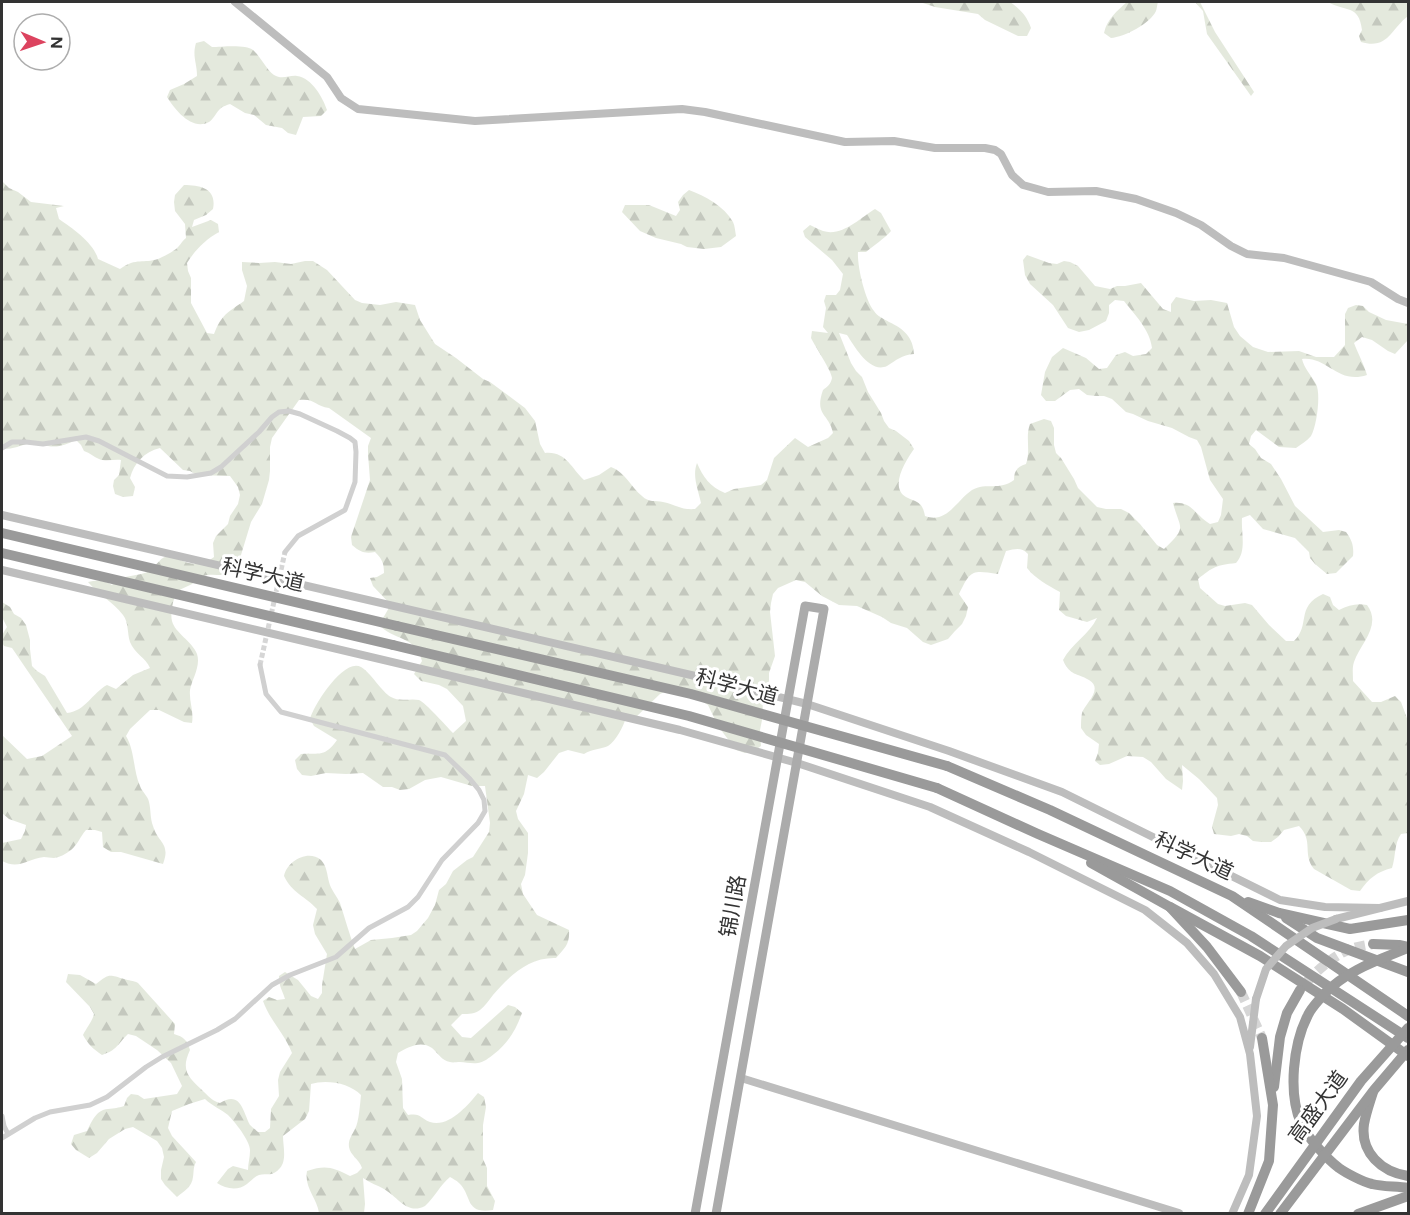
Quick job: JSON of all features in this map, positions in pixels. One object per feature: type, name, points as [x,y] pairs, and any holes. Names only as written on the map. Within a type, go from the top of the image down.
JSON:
[{"type":"highway","name":"科学大道","points":[[2,533],[691,694],[947,766],[1050,810],[1232,896],[1408,1016]]},
{"type":"highway","name":"科学大道","points":[[2,553],[689,716],[938,788],[1170,891],[1251,936],[1408,1038]]},
{"type":"highway","points":[[1038,834],[1260,956],[1343,1009],[1408,1056]]},
{"type":"highway","points":[[1232,896],[1279,913],[1350,929],[1408,920]]},
{"type":"highway","points":[[1170,908],[1207,947],[1241,992]]},
{"type":"highway","points":[[1279,913],[1317,938],[1408,972]]},
{"type":"highway","points":[[1373,945],[1399,945],[1408,948]]},
{"type":"highway","points":[[1408,948],[1361,968],[1340,980],[1324,994],[1308,1014],[1299,1037],[1294,1066],[1294,1095],[1301,1124],[1322,1153],[1340,1169],[1372,1184],[1408,1188]]},
{"type":"highway","points":[[1248,1214],[1269,1161],[1280,1037],[1287,1012],[1300,990]]},
{"type":"highway","name":"高盛大道","points":[[1265,1214],[1362,1081],[1408,1028]]},
{"type":"highway","points":[[1263,1038],[1273,1105]]},
{"type":"highway","name":"高盛大道","points":[[1280,1214],[1374,1090],[1408,1050]]},
{"type":"highway","points":[[1374,1090],[1364,1125],[1365,1143],[1373,1158],[1386,1169],[1408,1176]]},
{"type":"highway","points":[[1358,1214],[1408,1196]]},
{"type":"highway","points":[[1377,1214],[1408,1201]]},
{"type":"main road","points":[[235,2],[327,78],[341,98],[358,108],[475,121],[682,109],[845,142],[894,141],[935,148],[985,148],[1001,154],[1012,175],[1023,185],[1048,192],[1096,191],[1136,199],[1176,213],[1201,225],[1247,254],[1284,258],[1371,282],[1408,303]]},
{"type":"main road","name":"科学大道","points":[[2,516],[691,675],[807,704],[949,751],[1062,792],[1280,900],[1325,907],[1380,908]]},
{"type":"main road","points":[[2,570],[680,730],[778,757],[930,807],[1029,852],[1145,910],[1186,943],[1214,974],[1240,1017],[1250,1054]]},
{"type":"main road","name":"锦川路","points":[[695,1214],[805,606],[824,609],[716,1214]]},
{"type":"main road","points":[[1250,1054],[1256,999],[1266,969],[1286,946],[1312,928],[1336,919],[1408,901]]},
{"type":"main road","name":"高盛大道","points":[[1232,1214],[1249,1175],[1257,1116],[1250,1054]]},
{"type":"main road","points":[[741,1078],[1179,1213]]},
{"type":"street","points":[[2,448],[12,442],[43,444],[86,437],[99,441],[167,476],[187,477],[211,472],[221,467],[279,412],[289,411],[300,414],[355,442],[355,482],[345,510],[298,536],[285,552]]},
{"type":"street","points":[[2,1138],[35,1118],[50,1112],[83,1107],[107,1097],[162,1057],[236,1019],[272,985],[290,975],[336,957],[369,928],[408,908],[418,897],[442,860],[478,823],[485,811],[484,800],[479,790],[445,755],[281,712],[266,694],[260,665]]},
{"type":"street","points":[[2,1116],[8,1134]]},
{"type":"green space","points":[[920,2],[1010,2],[1023,13],[1031,28],[1027,36],[1018,36],[985,20],[978,14],[935,7]]},
{"type":"green space","points":[[1127,2],[1158,2],[1153,16],[1143,25],[1111,38],[1104,33],[1105,28]]},
{"type":"green space","points":[[1195,2],[1200,2],[1215,32],[1254,92],[1251,96],[1207,34],[1203,11]]},
{"type":"green space","points":[[1328,2],[1408,2],[1408,16],[1383,41],[1370,44],[1361,42],[1359,36],[1362,30],[1358,16],[1354,12]]},
{"type":"green space","points":[[204,41],[212,47],[250,48],[274,75],[297,76],[307,80],[316,89],[327,110],[321,116],[303,117],[296,135],[282,128],[266,125],[254,115],[245,113],[230,104],[221,108],[209,122],[196,124],[190,121],[179,113],[167,97],[170,90],[197,76],[196,43]]},
{"type":"green space","points":[[2,181],[31,202],[64,206],[56,208],[59,219],[76,231],[92,247],[98,259],[120,269],[136,262],[158,259],[177,248],[186,238],[185,224],[175,211],[175,195],[184,185],[202,187],[213,197],[213,209],[194,220],[192,227],[211,220],[218,224],[219,232],[201,245],[187,263],[191,278],[191,303],[207,333],[214,334],[226,314],[244,301],[247,286],[242,262],[291,264],[313,261],[327,270],[355,300],[380,305],[396,302],[415,305],[420,320],[435,344],[525,408],[535,421],[540,444],[545,453],[558,455],[568,461],[584,480],[599,475],[611,467],[620,472],[647,500],[686,509],[695,509],[701,503],[695,478],[697,463],[708,481],[725,493],[734,489],[761,485],[767,480],[774,458],[795,438],[808,447],[828,438],[833,433],[820,405],[823,390],[830,384],[832,378],[811,338],[812,331],[828,333],[823,327],[826,308],[824,301],[826,295],[836,295],[840,290],[843,274],[832,260],[805,237],[803,231],[810,225],[823,231],[837,231],[850,226],[875,209],[881,213],[891,231],[866,252],[858,252],[860,274],[874,311],[907,334],[914,354],[902,357],[887,366],[875,366],[864,358],[847,335],[839,333],[851,363],[862,377],[884,421],[889,428],[909,441],[914,449],[901,473],[899,487],[901,493],[921,505],[925,516],[933,518],[951,510],[972,490],[1004,485],[1014,480],[1020,466],[1026,464],[1030,424],[1044,419],[1051,421],[1054,428],[1056,453],[1078,488],[1097,507],[1121,509],[1129,513],[1157,545],[1164,549],[1177,536],[1180,528],[1173,503],[1189,506],[1210,524],[1218,522],[1221,515],[1223,499],[1210,480],[1197,440],[1172,428],[1126,412],[1112,399],[1104,396],[1087,395],[1079,389],[1070,390],[1055,401],[1046,401],[1041,395],[1045,372],[1052,357],[1063,348],[1086,358],[1099,369],[1107,368],[1116,355],[1125,352],[1133,356],[1146,354],[1152,348],[1145,329],[1124,301],[1115,300],[1109,305],[1106,321],[1089,330],[1079,332],[1068,328],[1053,305],[1030,284],[1025,275],[1023,260],[1027,255],[1049,263],[1070,262],[1078,266],[1095,286],[1110,289],[1141,283],[1163,309],[1171,312],[1171,304],[1176,297],[1194,301],[1211,300],[1227,303],[1234,327],[1240,336],[1253,347],[1268,352],[1299,351],[1316,357],[1334,357],[1345,345],[1345,314],[1348,308],[1356,305],[1363,306],[1369,312],[1386,320],[1408,324],[1408,340],[1395,354],[1372,340],[1362,337],[1354,343],[1367,375],[1348,376],[1311,359],[1302,359],[1316,384],[1318,395],[1318,410],[1311,436],[1296,448],[1279,447],[1256,430],[1249,444],[1261,458],[1271,464],[1295,506],[1323,532],[1339,530],[1346,532],[1352,543],[1353,556],[1336,573],[1327,574],[1315,564],[1309,552],[1295,538],[1263,529],[1250,515],[1242,518],[1242,548],[1236,563],[1215,567],[1198,579],[1200,588],[1218,604],[1252,605],[1286,641],[1294,641],[1299,635],[1306,610],[1314,599],[1323,594],[1330,597],[1333,605],[1339,610],[1353,605],[1367,605],[1371,612],[1371,627],[1354,662],[1353,681],[1372,702],[1381,702],[1395,696],[1401,702],[1408,721],[1408,833],[1401,834],[1399,838],[1392,868],[1374,876],[1360,891],[1351,890],[1314,869],[1309,858],[1306,837],[1299,826],[1284,830],[1271,842],[1253,841],[1239,834],[1231,836],[1214,834],[1212,827],[1218,805],[1217,798],[1182,765],[1182,790],[1166,779],[1151,762],[1143,757],[1127,756],[1109,764],[1100,765],[1095,761],[1099,744],[1086,735],[1081,728],[1082,713],[1095,688],[1089,680],[1071,672],[1063,660],[1097,618],[1087,622],[1066,616],[1059,610],[1060,592],[1038,579],[1027,568],[1028,554],[1021,549],[1006,551],[998,574],[977,572],[969,576],[959,594],[968,607],[962,624],[948,639],[931,645],[923,642],[907,628],[891,623],[857,606],[839,605],[822,596],[805,582],[796,580],[778,588],[773,594],[771,603],[775,656],[763,701],[761,746],[745,753],[736,750],[718,726],[708,705],[669,690],[660,694],[636,717],[626,718],[619,734],[608,746],[584,754],[568,750],[559,753],[537,778],[528,775],[524,794],[516,811],[518,819],[528,833],[525,875],[521,884],[523,894],[537,915],[569,930],[568,942],[556,958],[537,961],[520,969],[480,1010],[462,1014],[451,1025],[462,1037],[471,1038],[508,1005],[522,1013],[507,1041],[488,1058],[478,1063],[451,1062],[442,1058],[432,1048],[419,1044],[398,1053],[396,1062],[402,1079],[403,1108],[408,1115],[418,1115],[430,1122],[444,1122],[457,1114],[478,1093],[484,1097],[486,1107],[483,1125],[483,1159],[487,1168],[487,1186],[495,1201],[493,1210],[484,1211],[473,1207],[463,1188],[450,1177],[425,1206],[419,1208],[408,1207],[384,1189],[363,1178],[364,1213],[319,1213],[307,1183],[307,1171],[329,1168],[350,1176],[362,1168],[351,1152],[349,1144],[357,1122],[361,1095],[351,1088],[331,1082],[311,1084],[309,1111],[305,1119],[283,1136],[284,1157],[280,1168],[272,1174],[257,1176],[240,1188],[228,1188],[217,1183],[233,1166],[248,1170],[250,1147],[228,1115],[205,1099],[172,1111],[168,1128],[172,1136],[196,1162],[191,1184],[177,1197],[161,1179],[164,1157],[162,1148],[157,1141],[133,1127],[109,1139],[97,1153],[89,1158],[71,1144],[74,1135],[87,1131],[100,1111],[124,1106],[131,1094],[144,1099],[177,1094],[182,1086],[171,1063],[136,1036],[128,1034],[114,1049],[102,1055],[91,1046],[83,1035],[94,1014],[66,982],[68,974],[80,975],[96,984],[112,976],[138,983],[175,1024],[174,1034],[185,1039],[188,1044],[190,1050],[186,1069],[194,1082],[215,1101],[220,1103],[233,1099],[237,1101],[250,1125],[258,1132],[265,1132],[270,1128],[271,1109],[279,1096],[280,1072],[292,1053],[263,1001],[269,997],[277,1000],[285,999],[279,976],[285,972],[298,980],[311,996],[318,999],[322,993],[327,954],[315,934],[313,925],[317,909],[287,882],[284,876],[289,866],[304,856],[316,857],[323,862],[330,885],[340,903],[355,949],[371,940],[411,935],[417,931],[428,918],[439,890],[446,884],[453,871],[473,857],[489,832],[490,823],[485,786],[472,786],[441,777],[425,780],[409,789],[400,790],[383,787],[363,773],[326,773],[311,776],[302,775],[297,769],[295,760],[301,754],[325,752],[337,740],[314,726],[310,719],[330,684],[346,669],[354,666],[365,670],[391,697],[422,702],[453,733],[466,721],[463,706],[447,689],[421,681],[414,674],[422,661],[415,647],[379,625],[390,604],[373,586],[370,578],[384,573],[383,564],[375,552],[363,552],[352,545],[351,537],[370,480],[368,446],[371,438],[329,408],[312,401],[299,400],[272,438],[269,480],[262,504],[251,522],[241,555],[222,575],[202,577],[179,590],[174,600],[172,621],[176,629],[195,649],[198,659],[190,690],[192,723],[184,722],[159,710],[150,710],[130,729],[126,736],[138,780],[148,800],[155,832],[165,847],[163,864],[121,852],[111,852],[103,847],[102,832],[95,830],[86,830],[73,848],[58,857],[38,858],[18,864],[2,861],[2,843],[21,839],[26,825],[9,819],[2,813],[2,735],[27,759],[42,756],[72,736],[12,648],[4,646],[2,636],[7,627],[2,617],[2,602],[10,607],[26,625],[32,666],[45,676],[67,713],[74,712],[107,685],[116,689],[133,675],[150,668],[132,646],[123,615],[88,582],[100,581],[112,585],[126,577],[151,570],[166,556],[173,556],[195,564],[203,563],[214,557],[213,543],[216,536],[228,524],[240,495],[238,487],[230,476],[197,475],[183,470],[160,448],[149,452],[137,463],[130,478],[135,487],[133,496],[123,497],[115,494],[113,486],[114,480],[119,475],[121,460],[99,459],[84,451],[76,440],[56,446],[34,443],[2,448]]},
{"type":"green space","points":[[689,190],[725,211],[733,222],[736,236],[721,247],[704,249],[687,247],[640,231],[622,212],[625,205],[649,205],[676,216],[680,210],[678,202]]},
{"type":"tunnel","points":[[260,665],[285,552]]},
{"type":"tunnel","points":[[1307,982],[1341,953],[1373,944]]},
{"type":"tunnel","points":[[1241,992],[1262,1038]]}]
